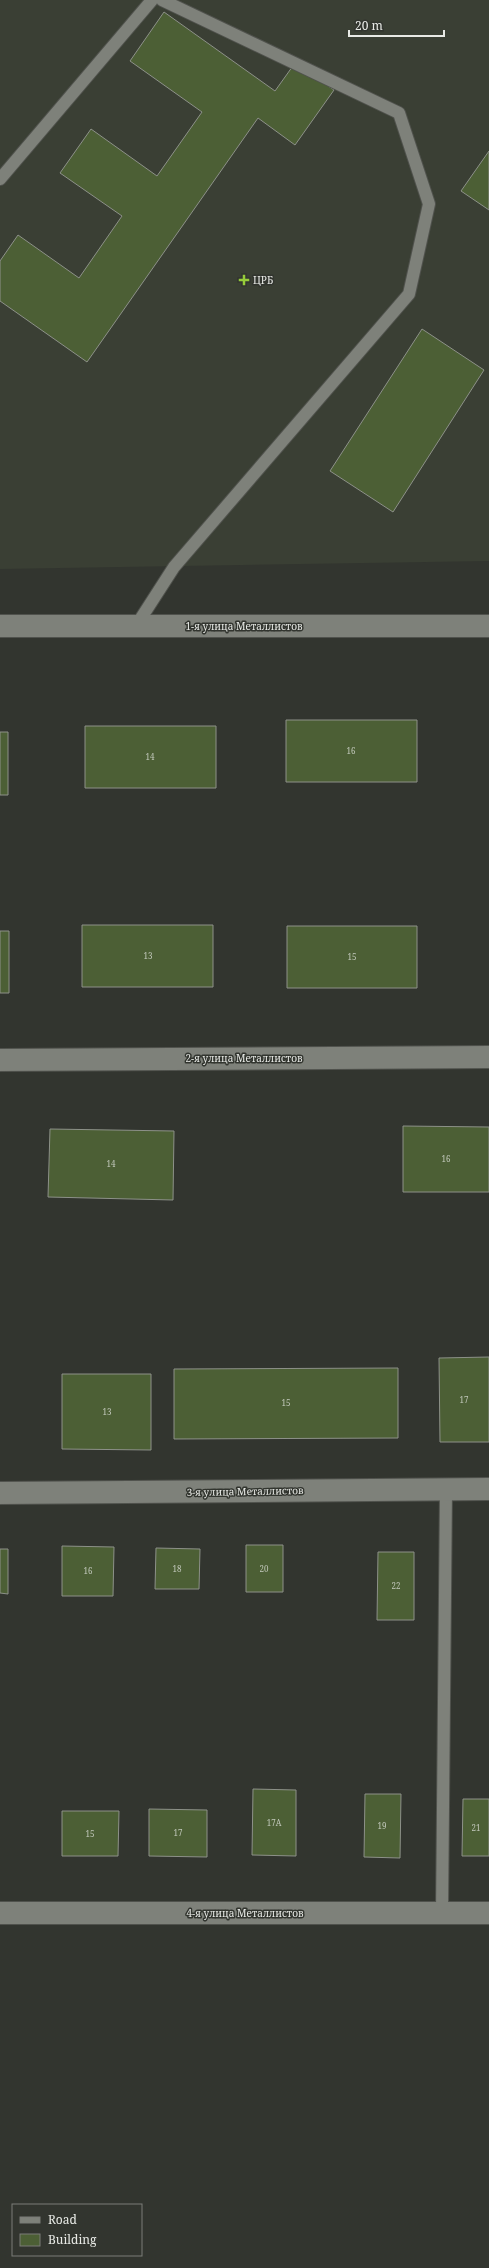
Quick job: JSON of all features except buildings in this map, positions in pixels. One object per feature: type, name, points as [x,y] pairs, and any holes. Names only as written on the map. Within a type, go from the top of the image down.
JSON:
[{"type":"street","name":"1-я улица Металлистов","points":[[0,626],[489,626]]},
{"type":"street","name":"2-я улица Металлистов","points":[[0,1060],[489,1057]]},
{"type":"street","name":"3-я улица Металлистов","points":[[0,1493],[489,1489]]},
{"type":"street","name":"4-я улица Металлистов","points":[[0,1913],[489,1913]]},
{"type":"lane","points":[[0,178],[152,0]]},
{"type":"lane","points":[[136,626],[174,567],[408,294],[429,204],[399,113],[162,0]]},
{"type":"lane","points":[[442,1914],[446,1489]]},
{"type":"shaded area","name":"ЦРБ","points":[[0,0],[489,0],[489,561],[0,569]]},
{"type":"place","name":"ЦРБ","points":[[244,280]]}]
